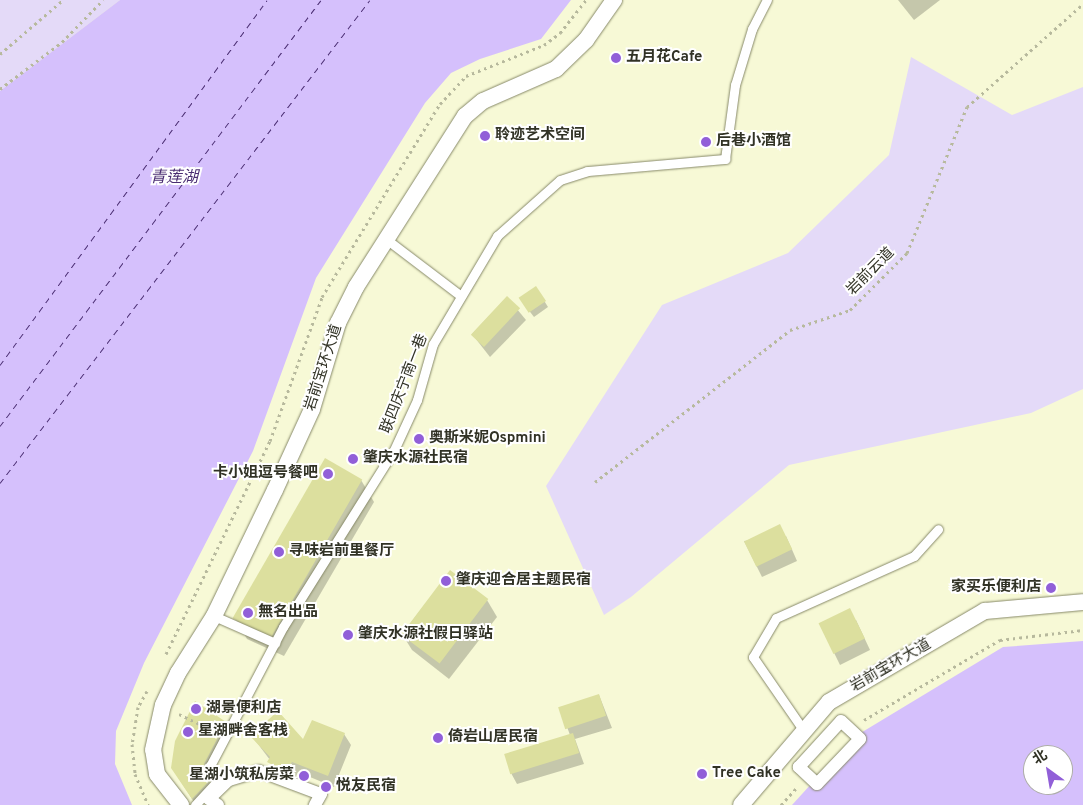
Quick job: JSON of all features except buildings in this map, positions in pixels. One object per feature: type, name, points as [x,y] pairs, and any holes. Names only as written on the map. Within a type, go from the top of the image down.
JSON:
[{"type":"street","name":"岩前宝环大道","points":[[181,805],[157,774],[153,750],[162,705],[178,673],[214,616],[312,409],[338,323],[386,239],[464,116],[483,101],[556,69],[586,40],[614,0]]},
{"type":"street","name":"岩前宝环大道","points":[[741,805],[829,702],[985,611],[1083,602]]},
{"type":"street","points":[[841,721],[850,730],[860,739],[817,784],[799,767],[841,721]]},
{"type":"street","points":[[218,805],[209,799],[229,780],[259,772],[321,794],[315,805]]},
{"type":"lane","name":"联四庆宁南一巷","points":[[195,805],[220,778],[210,766],[275,643],[394,450],[417,400],[433,344],[497,236],[560,180],[587,171],[725,159],[735,84],[752,29],[766,0]]},
{"type":"lane","points":[[386,239],[461,296]]},
{"type":"lane","points":[[804,731],[753,657],[776,618],[914,556],[938,529]]},
{"type":"lane","points":[[214,616],[275,643]]},
{"type":"path","points":[[0,54],[63,0]]},
{"type":"path","points":[[0,89],[62,42],[103,0]]},
{"type":"path","name":"岩前云道","points":[[595,482],[790,330],[850,310],[907,253],[967,107],[1083,4]]},
{"type":"path","points":[[850,730],[1000,640],[1083,630]]},
{"type":"path","points":[[162,705],[225,738]]},
{"type":"path","points":[[781,805],[808,775]]},
{"type":"shaded area","points":[[0,0],[120,0],[0,91]]},
{"type":"shaded area","points":[[911,57],[1012,115],[1083,87],[1083,389],[1031,413],[789,465],[631,597],[604,615],[546,486],[662,305],[788,253],[889,155]]},
{"type":"water","name":"青莲湖","points":[[120,0],[571,0],[541,39],[480,59],[451,73],[425,103],[316,278],[253,451],[144,663],[116,731],[115,764],[132,805],[0,805],[0,91]]},
{"type":"water","points":[[1083,641],[1083,805],[792,805],[854,737],[1003,647]]},
{"type":"ferry route","points":[[0,365],[267,0]]},
{"type":"ferry route","points":[[0,426],[321,0]]},
{"type":"ferry route","points":[[0,483],[370,0]]},
{"type":"place","name":"五月花Cafe","points":[[616,58]]},
{"type":"place","name":"聆迹艺术空间","points":[[485,136]]},
{"type":"place","name":"后巷小酒馆","points":[[706,142]]},
{"type":"place","name":"奥斯米妮Ospmini","points":[[419,439]]},
{"type":"place","name":"肇庆水源社民宿","points":[[353,459]]},
{"type":"place","name":"卡小姐逗号餐吧","points":[[328,474]]},
{"type":"place","name":"寻味·岩前里餐厅","points":[[279,552]]},
{"type":"place","name":"肇庆迎合居主题民宿","points":[[446,581]]},
{"type":"place","name":"家买乐便利店","points":[[1051,588]]},
{"type":"place","name":"無名出品","points":[[248,613]]},
{"type":"place","name":"肇庆水源社假日驿站","points":[[348,635]]},
{"type":"place","name":"湖景便利店","points":[[196,709]]},
{"type":"place","name":"星湖畔舍客栈","points":[[188,732]]},
{"type":"place","name":"倚岩山居民宿","points":[[438,738]]},
{"type":"place","name":"Tree Cake","points":[[702,774]]},
{"type":"place","name":"星湖小筑私房菜","points":[[304,776]]},
{"type":"place","name":"悦友民宿","points":[[326,787]]}]
